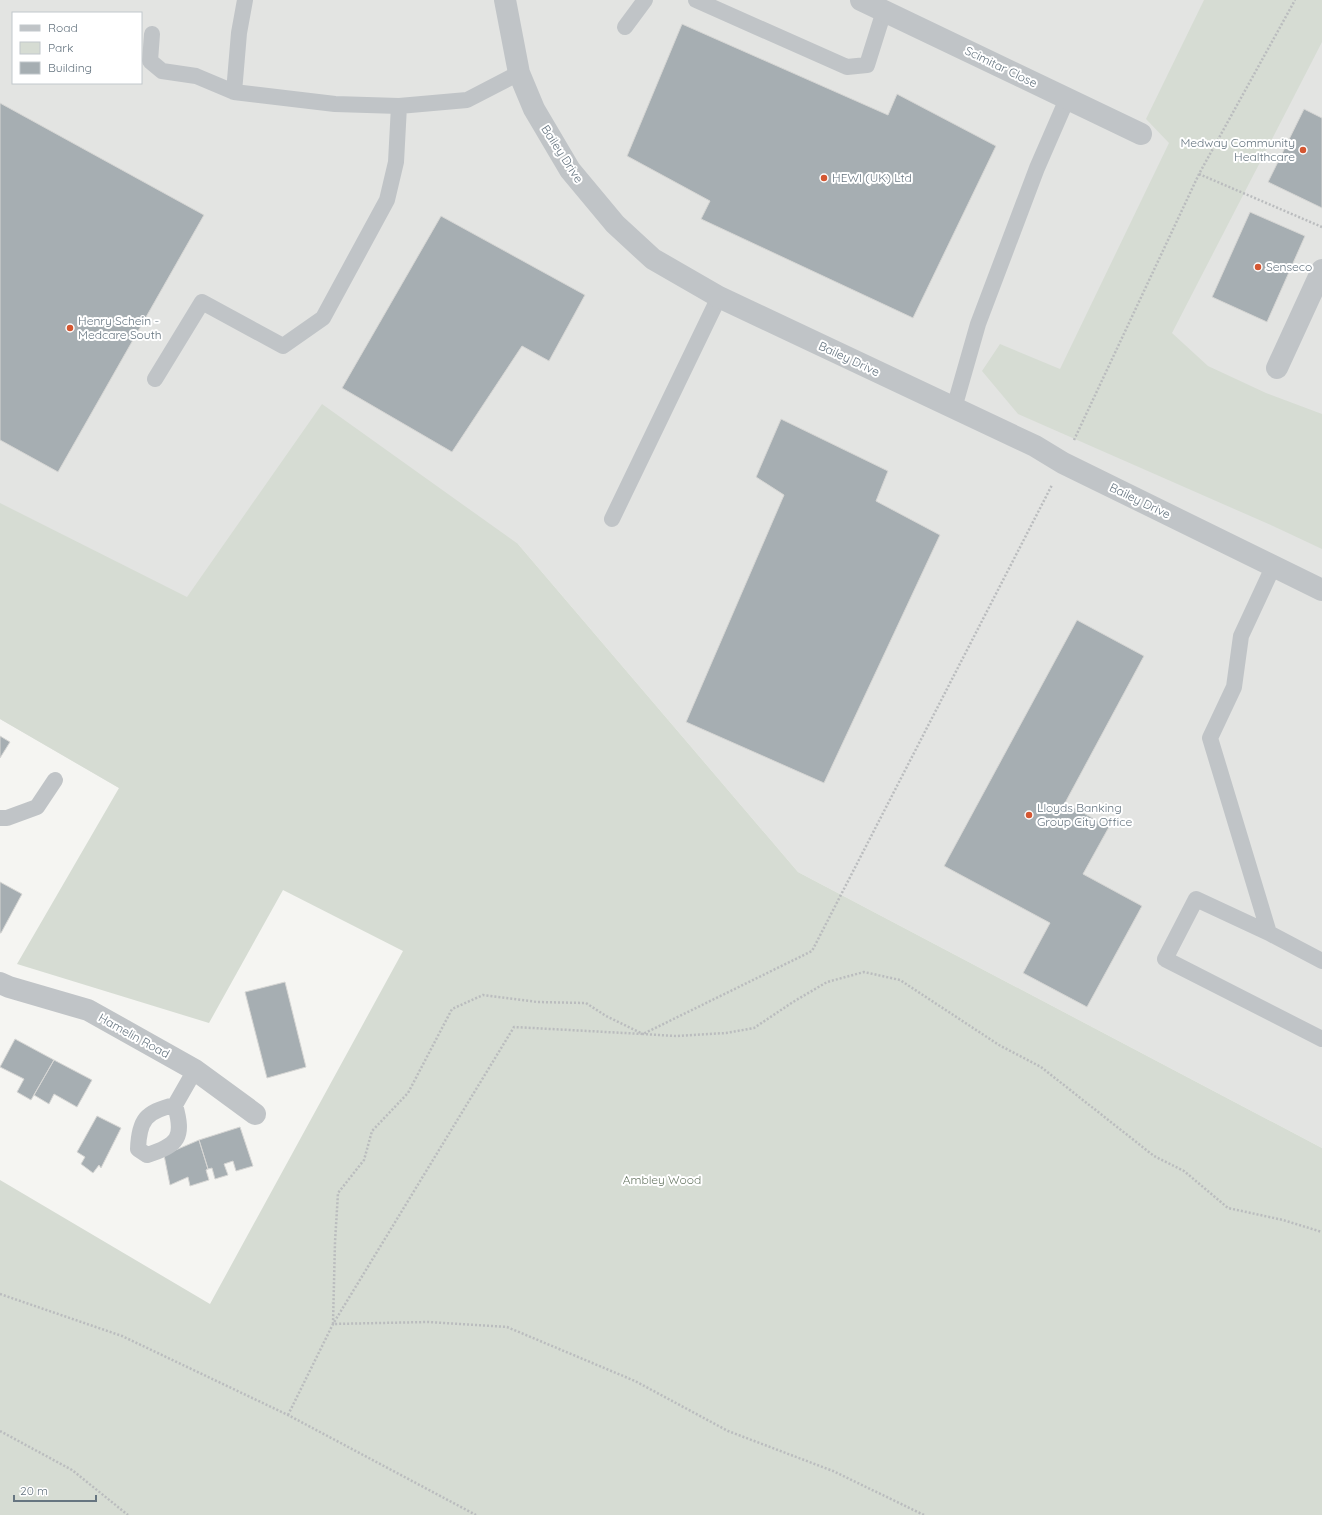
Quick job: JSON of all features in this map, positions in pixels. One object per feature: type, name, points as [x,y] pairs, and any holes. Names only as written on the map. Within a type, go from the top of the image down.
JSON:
[{"type":"street","name":"Bailey Drive","points":[[505,0],[518,73],[534,109],[570,170],[615,224],[653,259],[719,297],[1034,446],[1063,463],[1322,590]]},
{"type":"street","name":"Scimitar Close","points":[[861,0],[1141,134]]},
{"type":"street","points":[[1277,368],[1322,270]]},
{"type":"street","name":"Hamelin Road","points":[[0,982],[9,987],[88,1010],[195,1070],[254,1114]]},
{"type":"lane","points":[[234,92],[239,33],[245,0]]},
{"type":"lane","points":[[625,27],[645,0]]},
{"type":"lane","points":[[696,0],[847,67],[867,66],[884,11]]},
{"type":"lane","points":[[152,34],[150,61],[162,70],[196,76],[234,92],[335,104],[399,106],[467,100],[518,73]]},
{"type":"lane","points":[[954,408],[978,324],[1037,168],[1067,99]]},
{"type":"lane","points":[[155,379],[202,302],[283,346],[323,318],[387,200],[396,162],[399,106]]},
{"type":"lane","points":[[612,519],[719,297]]},
{"type":"lane","points":[[1269,933],[1210,738],[1234,687],[1241,636],[1273,567]]},
{"type":"lane","points":[[0,818],[7,818],[36,807],[55,780]]},
{"type":"lane","points":[[1322,961],[1269,933],[1196,899],[1165,959],[1322,1039]]},
{"type":"lane","points":[[175,1105],[195,1070]]},
{"type":"path","points":[[643,1034],[812,951],[1063,463],[1199,174],[1295,0]]},
{"type":"path","points":[[1199,174],[1322,227]]},
{"type":"path","points":[[288,1415],[333,1324],[514,1027],[676,1036],[726,1033],[754,1028],[793,1002],[827,982],[864,972],[900,980],[999,1045],[1041,1067],[1154,1156],[1184,1171],[1228,1208],[1283,1220],[1322,1232]]},
{"type":"path","points":[[333,1324],[338,1193],[364,1160],[372,1131],[408,1093],[452,1008],[483,995],[536,1002],[586,1003],[606,1016],[643,1034]]},
{"type":"path","points":[[0,1294],[122,1336],[288,1415],[476,1515]]},
{"type":"path","points":[[333,1324],[429,1322],[507,1326],[636,1381],[728,1431],[833,1471],[924,1515]]},
{"type":"path","points":[[0,1431],[72,1470],[128,1515]]},
{"type":"shaded area","points":[[0,0],[1322,0],[1322,1148],[798,872],[518,544],[119,788],[0,719]]},
{"type":"green space","points":[[1204,0],[1322,0],[1322,42],[1172,333],[1208,366],[1266,393],[1322,414],[1322,549],[1018,414],[982,371],[1000,344],[1060,369],[1169,143],[1146,119]]},
{"type":"green space","name":"Ambley Wood","points":[[322,404],[518,544],[798,872],[1322,1148],[1322,1515],[0,1515],[0,1180],[210,1304],[403,951],[283,890],[209,1023],[17,964],[119,788],[0,719],[0,503],[187,597]]},
{"type":"building","name":"HEWI (UK) Ltd","points":[[682,24],[888,115],[897,94],[996,146],[913,318],[701,219],[710,201],[627,156]]},
{"type":"building","name":"Henry Schein - Medcare South","points":[[0,103],[204,215],[58,472],[0,440]]},
{"type":"building","name":"Medway Community Healthcare","points":[[1304,109],[1322,118],[1322,208],[1268,182]]},
{"type":"building","name":"Senseco","points":[[1250,212],[1305,236],[1267,322],[1212,297]]},
{"type":"building","points":[[441,216],[585,295],[549,361],[522,346],[452,452],[342,388]]},
{"type":"building","points":[[781,419],[888,471],[876,501],[940,535],[824,783],[686,722],[784,495],[756,477]]},
{"type":"building","name":"Lloyds Banking Group City Office","points":[[1077,620],[1144,656],[1065,803],[1109,827],[1083,874],[1142,906],[1087,1007],[1023,973],[1050,923],[944,866]]},
{"type":"building","points":[[0,736],[10,742],[0,758]]},
{"type":"building","points":[[0,882],[22,894],[1,933],[0,933]]},
{"type":"building","points":[[285,982],[306,1067],[267,1078],[245,992]]},
{"type":"building","points":[[15,1039],[54,1060],[31,1100],[17,1092],[24,1079],[0,1067]]},
{"type":"building","points":[[54,1060],[92,1080],[77,1107],[54,1094],[49,1104],[34,1095]]},
{"type":"building","points":[[97,1116],[121,1128],[101,1168],[99,1165],[93,1173],[81,1164],[85,1157],[77,1152]]},
{"type":"building","points":[[240,1127],[253,1166],[236,1171],[233,1161],[224,1164],[228,1175],[215,1179],[212,1168],[208,1169],[199,1140]]},
{"type":"building","points":[[199,1140],[208,1169],[206,1170],[209,1180],[190,1186],[188,1177],[170,1185],[164,1155]]},
{"type":"place","name":"Medway Community Healthcare","points":[[1303,150]]},
{"type":"place","name":"HEWI (UK) Ltd","points":[[824,178]]},
{"type":"place","name":"Senseco","points":[[1258,267]]},
{"type":"place","name":"Henry Schein - Medcare South","points":[[70,328]]},
{"type":"place","name":"Lloyds Banking Group City Office","points":[[1029,815]]}]
